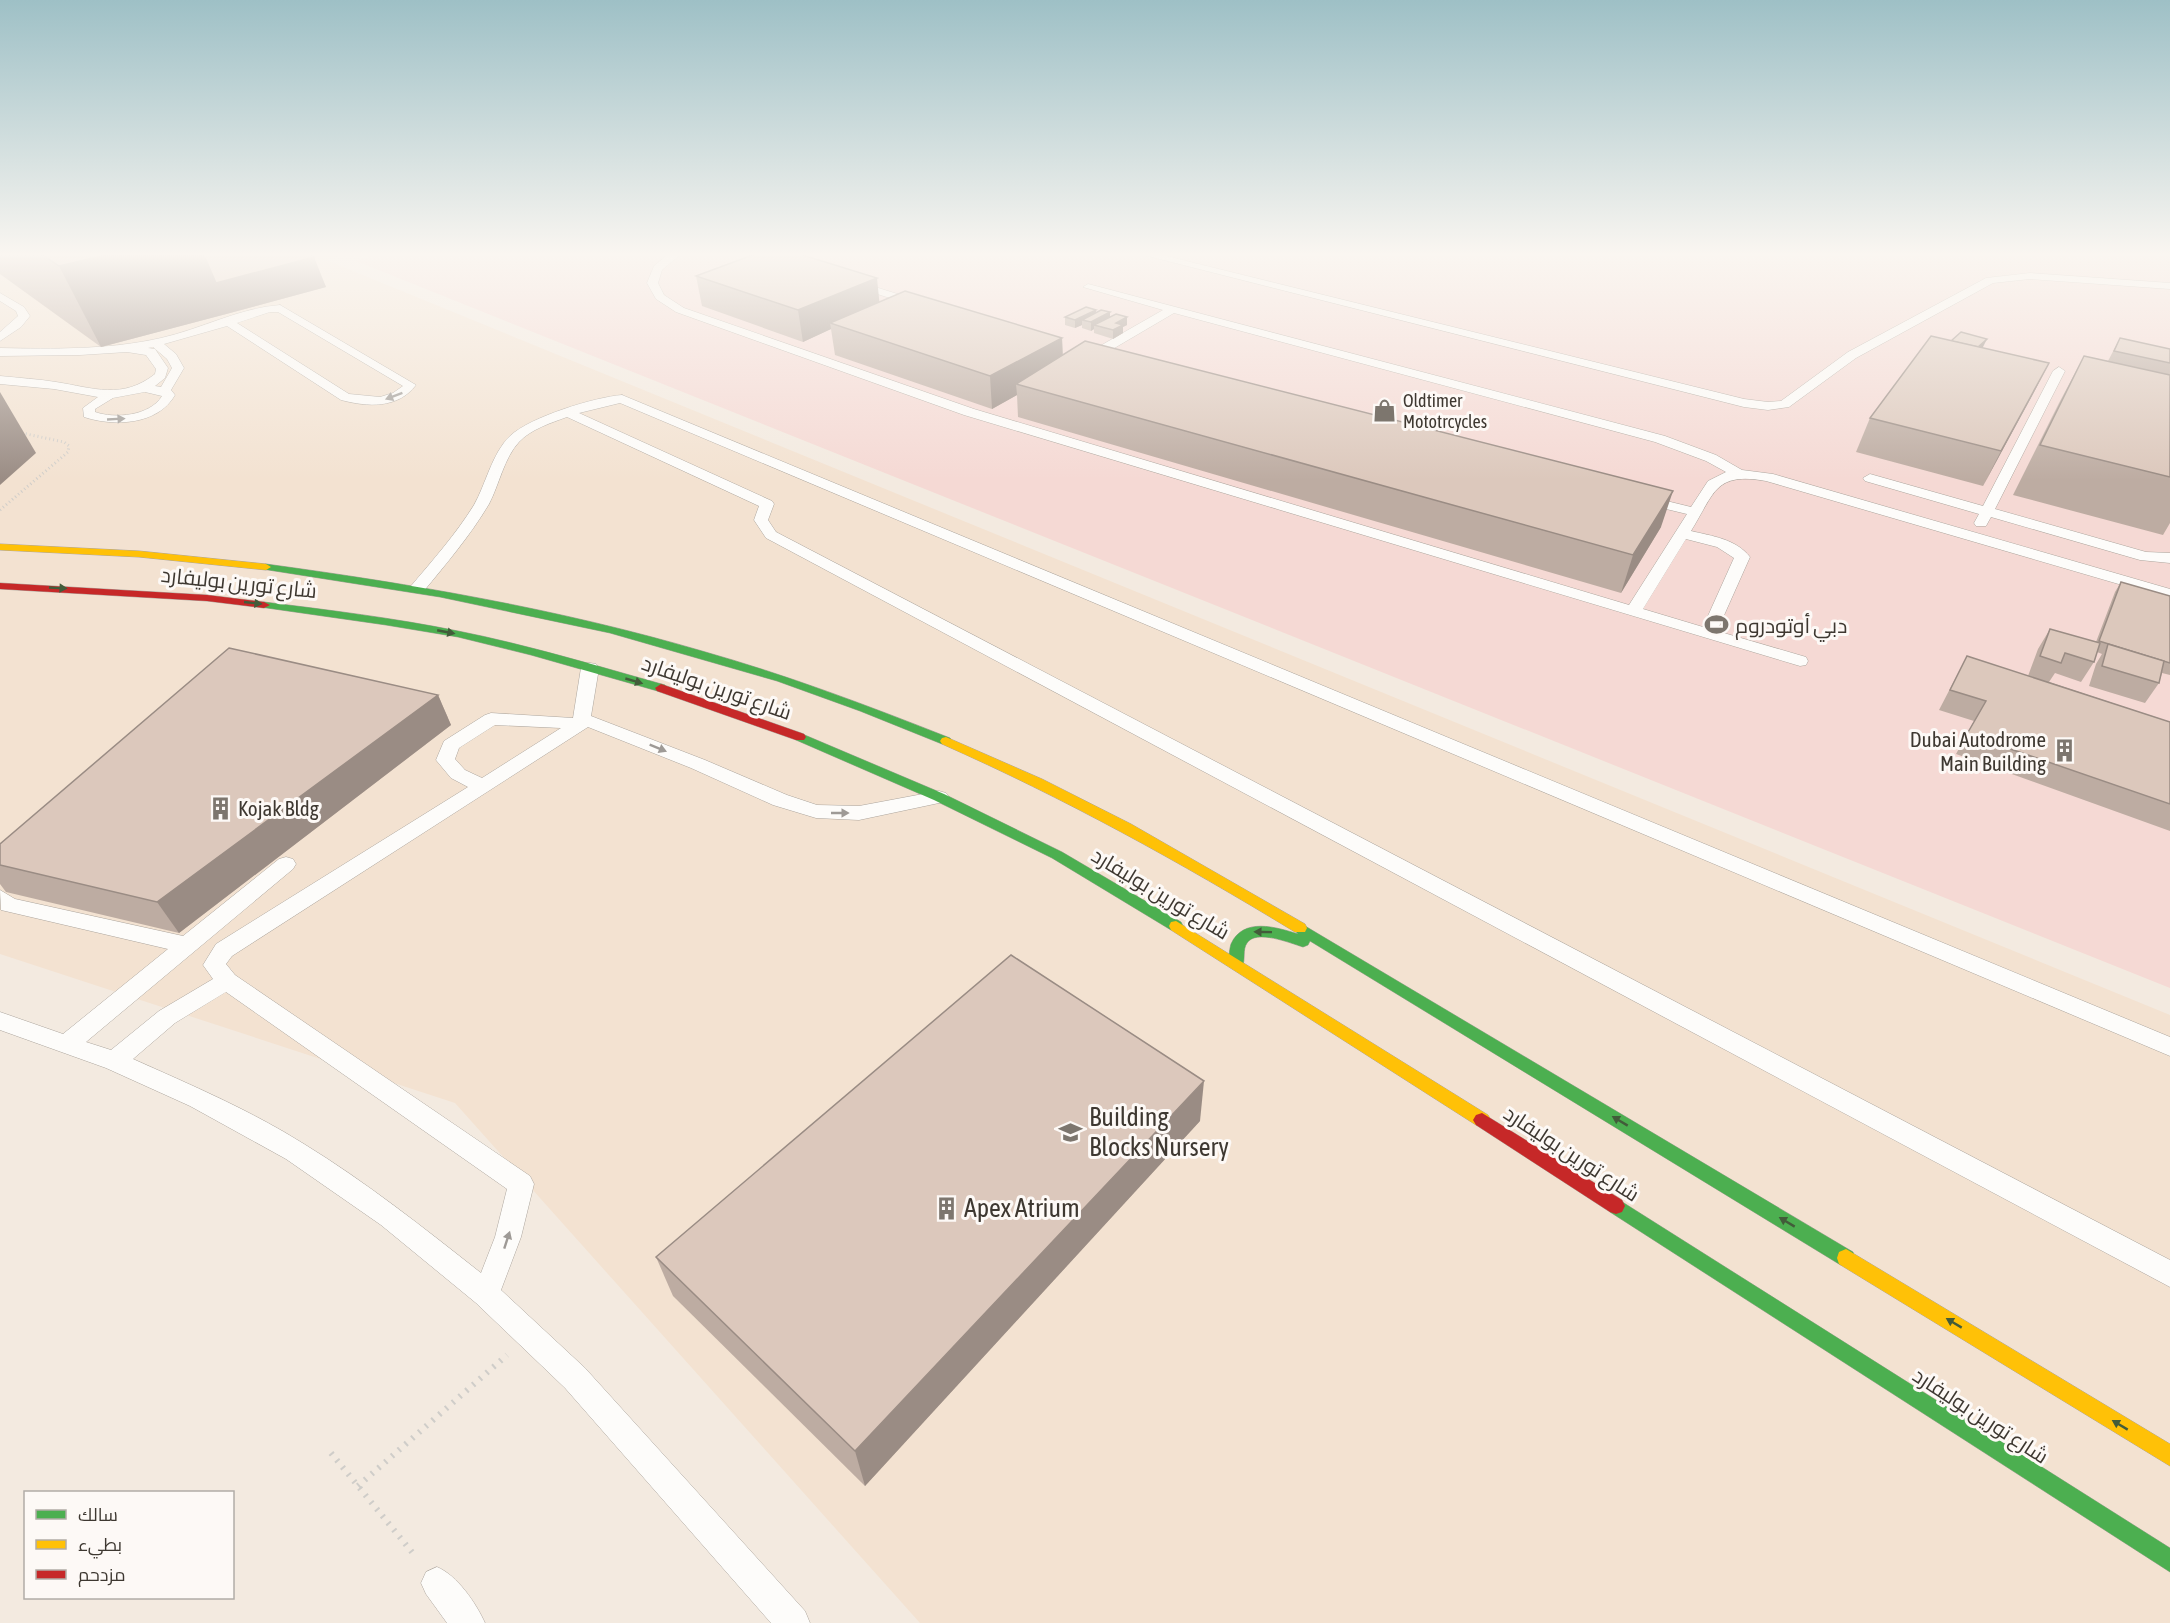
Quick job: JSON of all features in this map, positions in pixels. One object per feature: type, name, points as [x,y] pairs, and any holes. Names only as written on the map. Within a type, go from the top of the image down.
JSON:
[{"type":"main road","name":"شارع تورين بوليفارد","points":[[0,547],[103,551],[209,560],[417,589],[517,607],[624,630],[696,650],[801,684],[968,750],[1103,815],[1246,896],[2170,1455]]},
{"type":"main road","name":"شارع تورين بوليفارد","points":[[0,586],[118,591],[288,606],[458,634],[534,652],[686,695],[778,728],[939,797],[1057,855],[1237,963],[2170,1561]]},
{"type":"main road","points":[[1237,963],[1234,950],[1238,939],[1251,932],[1267,931],[1284,934],[1339,953]]},
{"type":"main road","points":[[2121,1529],[2160,1538]]},
{"type":"lane","points":[[0,338],[12,329]]},
{"type":"lane","points":[[0,352],[84,352],[129,348],[155,343],[202,329]]},
{"type":"lane","points":[[239,329],[354,401],[374,401],[396,396],[406,391],[410,385],[319,329]]},
{"type":"lane","points":[[733,329],[969,412],[1800,661]]},
{"type":"lane","points":[[1109,362],[1086,355],[1136,329]]},
{"type":"lane","points":[[1243,329],[1660,439],[1711,458],[1739,474]]},
{"type":"lane","points":[[1445,329],[1744,403],[1768,406],[1785,404],[1852,355],[1900,329]]},
{"type":"lane","points":[[155,343],[172,357],[178,368],[164,391]]},
{"type":"lane","points":[[129,348],[151,352],[154,360],[162,368],[161,375],[145,388]]},
{"type":"lane","points":[[1974,537],[2059,371]]},
{"type":"lane","points":[[0,380],[54,385],[109,395]]},
{"type":"lane","points":[[145,388],[164,391],[169,395],[167,401],[144,414],[110,420],[88,414],[89,408],[109,395],[145,388]]},
{"type":"lane","points":[[417,589],[471,520],[488,493],[513,439],[537,425],[605,399],[628,401],[2170,1047]]},
{"type":"lane","points":[[569,413],[767,504],[761,520],[771,535],[2170,1274]]},
{"type":"lane","points":[[1633,611],[1718,479],[1739,474],[1768,477],[2170,594]]},
{"type":"lane","points":[[1870,478],[2145,556],[2170,558]]},
{"type":"lane","points":[[1626,495],[1695,512]]},
{"type":"lane","points":[[1682,533],[1725,544],[1736,550],[1742,557],[1708,633]]},
{"type":"lane","points":[[486,1294],[508,1237],[521,1184],[227,981],[214,965],[224,950],[582,722],[591,668]]},
{"type":"lane","points":[[483,786],[458,774],[446,760],[446,753],[451,745],[484,722],[500,718],[582,722],[698,764],[780,800],[816,811],[859,813],[939,797]]},
{"type":"lane","points":[[67,1044],[286,864]]},
{"type":"lane","points":[[2,894],[8,905],[185,945]]},
{"type":"lane","points":[[114,1061],[167,1017],[227,981]]},
{"type":"lane","points":[[0,1022],[114,1061],[199,1098],[295,1151],[390,1217],[486,1294],[575,1378],[793,1623]]},
{"type":"lane","points":[[437,1583],[468,1623]]},
{"type":"path","points":[[0,510],[68,452],[69,446],[64,442],[22,433]]},
{"type":"path","points":[[358,1486],[530,1335]]},
{"type":"path","points":[[331,1453],[437,1583]]},
{"type":"shaded area","points":[[0,329],[494,329],[2170,1015],[2170,1623],[920,1623],[455,1103],[0,954]]},
{"type":"shaded area","name":"دبي أوتودروم","points":[[525,329],[2170,329],[2170,988]]},
{"type":"building","points":[[847,329],[1031,329],[1062,338],[990,376]]},
{"type":"building","points":[[1961,332],[1987,339],[1978,347],[1951,341]]},
{"type":"building","points":[[1931,336],[2049,363],[2001,451],[1870,418]]},
{"type":"building","points":[[2120,338],[2170,349],[2170,363],[2114,351]]},
{"type":"building","points":[[1085,341],[1673,491],[1633,555],[1016,384]]},
{"type":"building","points":[[2084,356],[2170,375],[2170,477],[2040,445]]},
{"type":"building","points":[[2121,582],[2170,596],[2170,663],[2099,641]]},
{"type":"building","points":[[2050,629],[2100,643],[2094,662],[2065,653],[2061,663],[2040,656]]},
{"type":"building","points":[[2108,644],[2164,661],[2159,683],[2102,666]]},
{"type":"building","name":"Kojak Bldg","points":[[229,648],[438,695],[157,902],[0,865],[0,844]]},
{"type":"building","name":"Dubai Autodrome Main Building","points":[[1967,656],[2170,722],[2170,804],[1967,734],[1986,701],[1950,690]]},
{"type":"building","name":"Apex Atrium","points":[[1011,955],[1204,1081],[855,1451],[656,1257]]},
{"type":"traffic: fast","points":[[266,567],[440,593],[612,630],[781,679],[864,708],[946,741]]},
{"type":"traffic: fast","points":[[264,605],[386,621],[458,634],[535,652],[661,688]]},
{"type":"traffic: fast","points":[[800,737],[939,797],[1057,855],[1176,926]]},
{"type":"traffic: fast","points":[[1300,928],[1846,1258]]},
{"type":"traffic: fast","points":[[1237,963],[1237,948],[1241,939],[1248,933],[1268,932],[1303,941]]},
{"type":"traffic: fast","points":[[1616,1206],[2170,1561]]},
{"type":"traffic: slow","points":[[0,547],[139,554],[266,567]]},
{"type":"traffic: slow","points":[[946,741],[1037,782],[1126,828],[1300,928]]},
{"type":"traffic: slow","points":[[1176,926],[1482,1120]]},
{"type":"traffic: slow","points":[[1846,1258],[2170,1456]]},
{"type":"traffic: jam","points":[[0,586],[207,598],[264,605]]},
{"type":"traffic: jam","points":[[661,688],[800,737]]},
{"type":"traffic: jam","points":[[1482,1120],[1616,1206]]},
{"type":"place","name":"Oldtimer Mototrcycles","points":[[1385,410]]},
{"type":"place","name":"دبي أوتودروم","points":[[1717,625]]},
{"type":"place","name":"Dubai Autodrome Main Building","points":[[2064,751]]},
{"type":"place","name":"Kojak Bldg","points":[[220,808]]},
{"type":"place","name":"Building Blocks Nursery","points":[[1071,1132]]},
{"type":"place","name":"Apex Atrium","points":[[946,1208]]}]
